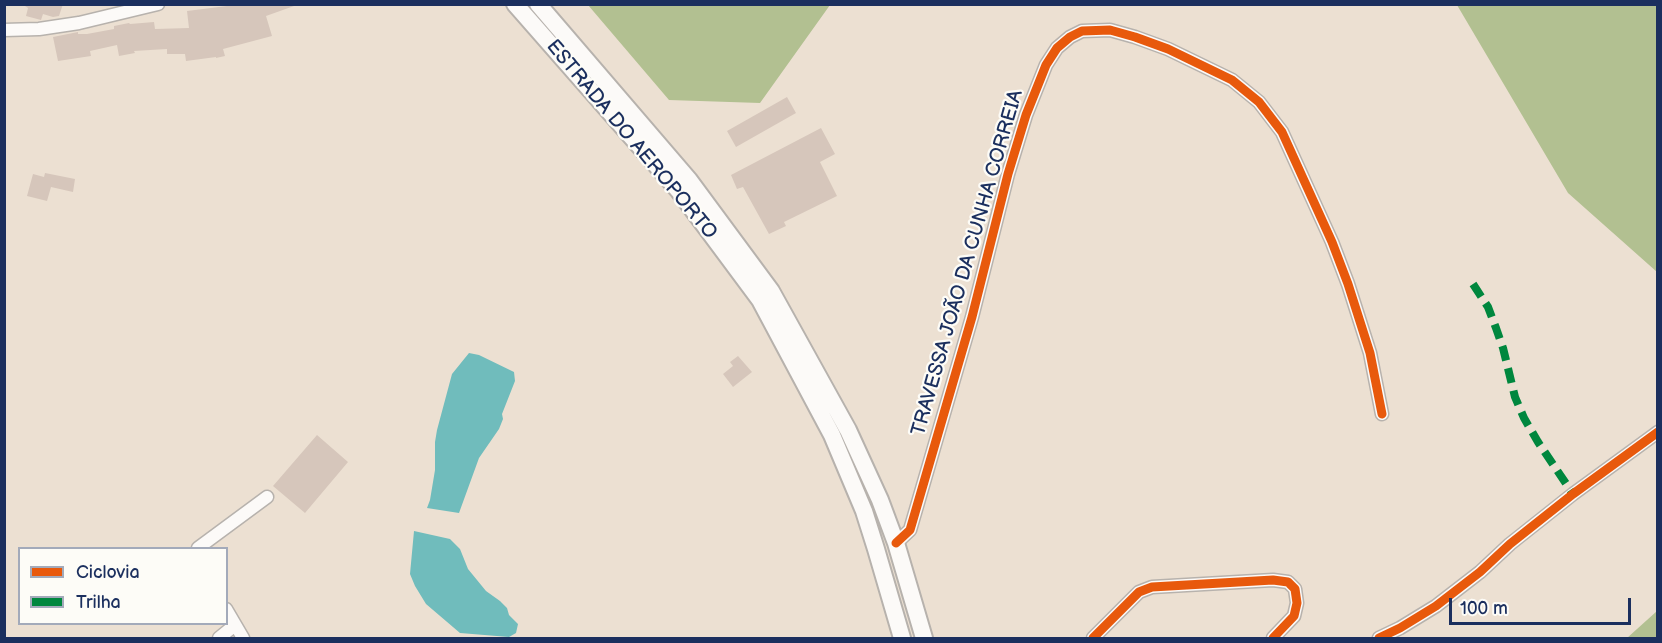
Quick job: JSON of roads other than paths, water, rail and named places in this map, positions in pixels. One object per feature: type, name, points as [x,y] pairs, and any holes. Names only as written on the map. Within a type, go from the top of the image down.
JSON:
[{"type":"main road","name":"ESTRADA DO AEROPORTO","points":[[515,4],[680,191],[760,300],[832,435],[867,521],[902,639]]},
{"type":"main road","name":"ESTRADA DO AEROPORTO","points":[[538,4],[689,180],[771,291],[848,430],[880,500],[896,543],[924,639]]},
{"type":"street","points":[[4,30],[39,29],[158,4]]},
{"type":"street","name":"TRAVESSA JOÃO DA CUNHA CORREIA","points":[[896,543],[910,530],[972,317],[1008,174],[1026,115],[1046,65],[1057,48],[1082,31],[1110,30],[1159,45],[1232,80],[1259,102],[1282,132],[1332,242],[1370,353],[1382,414]]},
{"type":"street","points":[[1379,639],[1436,606],[1510,544],[1658,432]]},
{"type":"street","points":[[201,547],[267,497]]},
{"type":"street","points":[[1093,639],[1139,592],[1152,587],[1273,580],[1288,582],[1295,590],[1297,603],[1294,616],[1274,639]]},
{"type":"street","points":[[228,613],[243,639]]},
{"type":"street","points":[[219,639],[235,625]]},
{"type":"water","points":[[469,353],[479,355],[514,372],[515,381],[502,414],[503,419],[499,429],[479,458],[459,513],[427,508],[435,470],[437,430],[452,374]]},
{"type":"water","points":[[414,531],[450,539],[460,549],[468,569],[486,591],[507,608],[509,615],[518,624],[516,633],[509,637],[460,633],[426,604],[410,574]]}]
